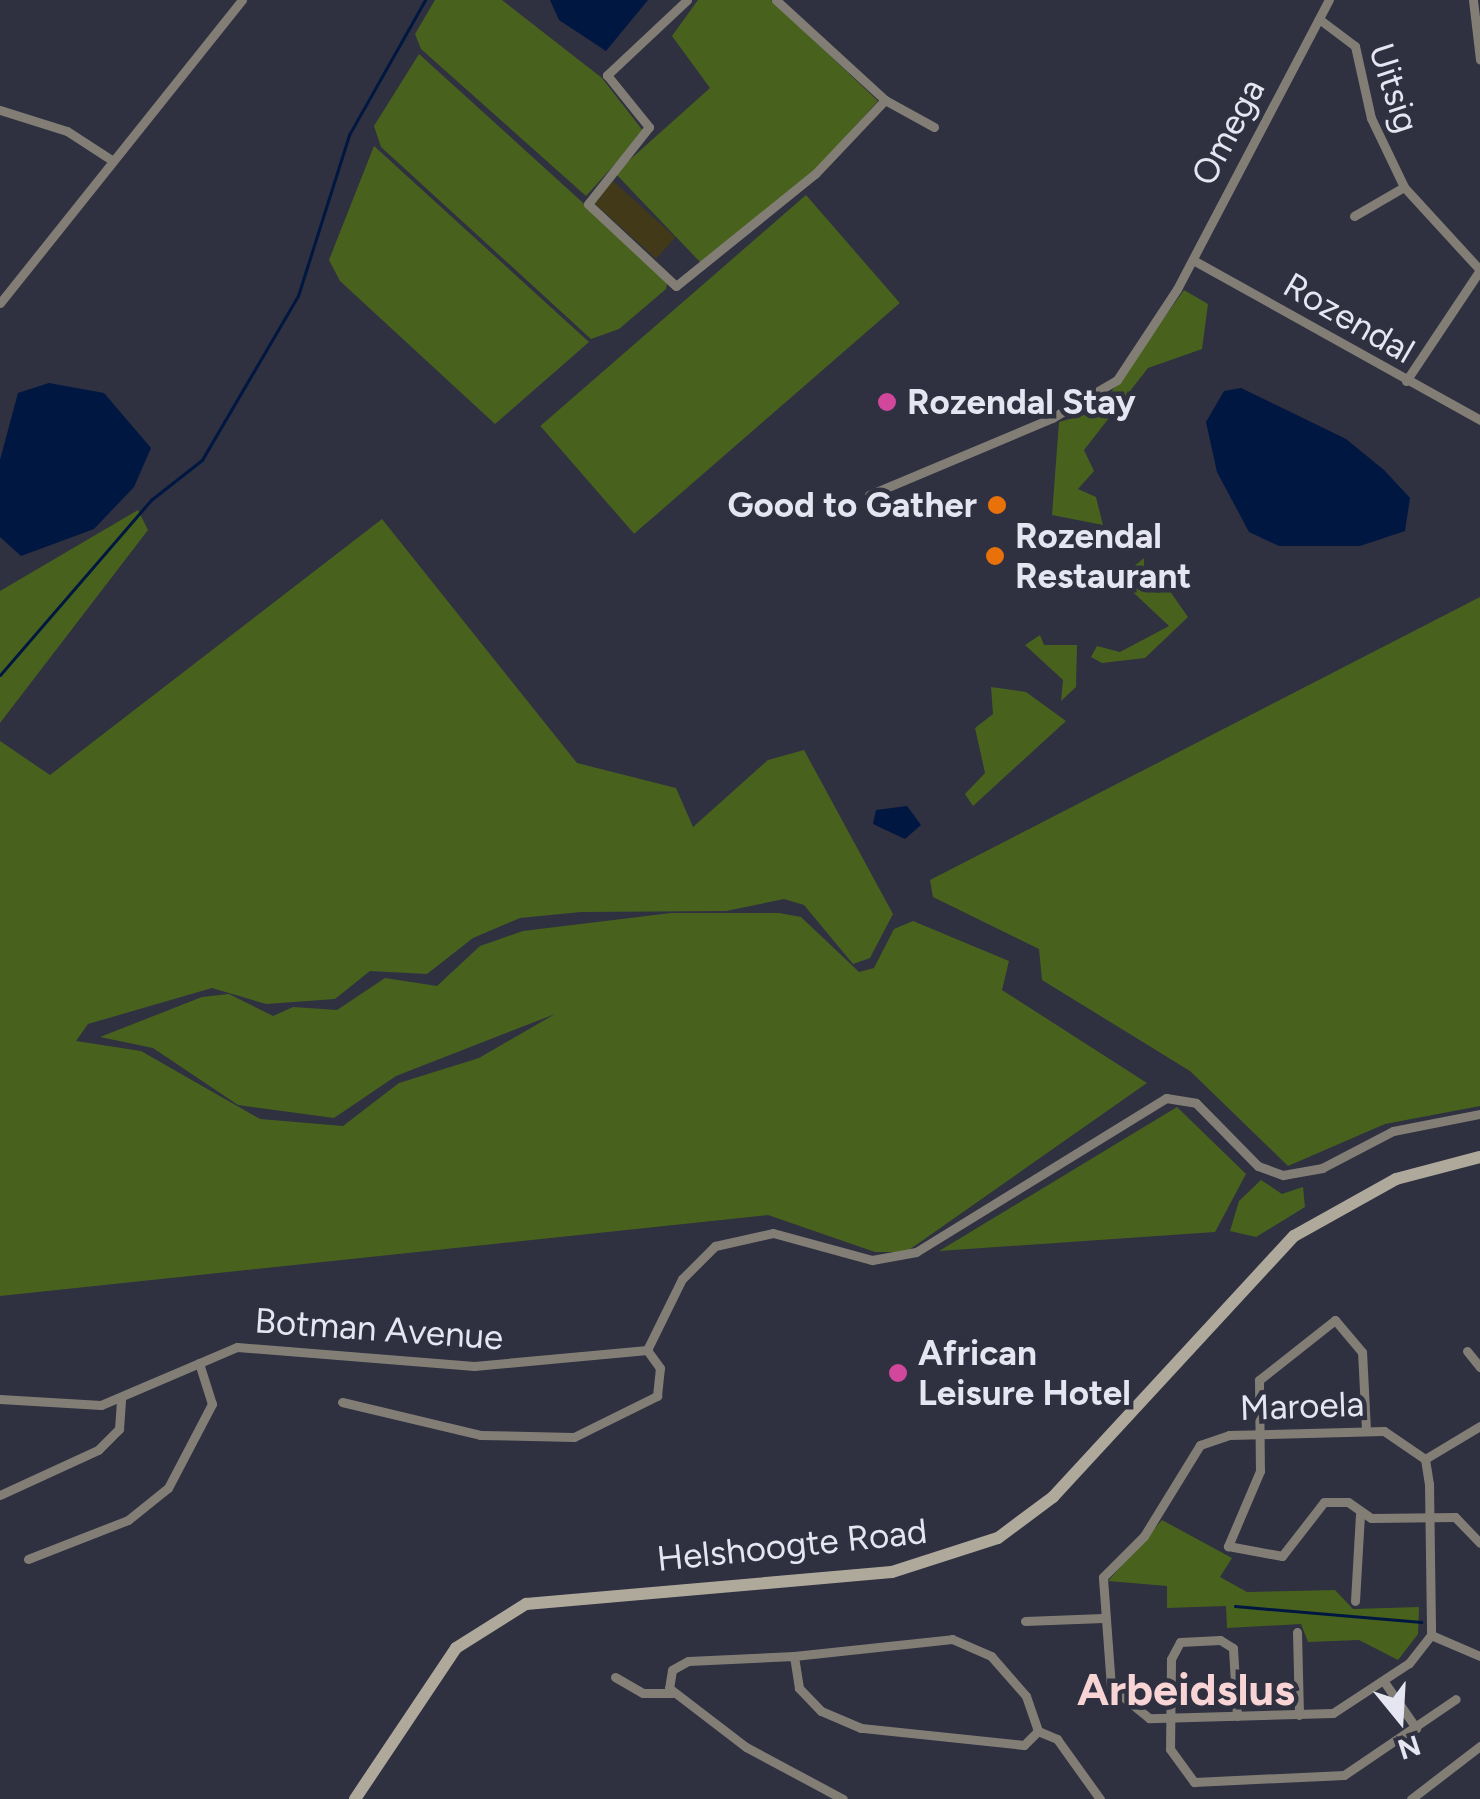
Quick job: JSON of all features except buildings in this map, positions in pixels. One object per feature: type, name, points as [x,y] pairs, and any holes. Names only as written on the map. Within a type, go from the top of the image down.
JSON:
[{"type":"main road","name":"Helshoogte Road","points":[[355,1799],[456,1648],[526,1604],[892,1572],[998,1538],[1053,1497],[1294,1236],[1396,1179],[1480,1157]]},
{"type":"street","points":[[0,303],[110,158],[242,0]]},
{"type":"street","points":[[687,0],[607,75],[649,128],[588,204],[676,286],[815,174],[885,100]]},
{"type":"street","points":[[776,0],[885,100],[934,127]]},
{"type":"street","name":"Omega","points":[[869,494],[1100,395],[1177,289],[1328,0]]},
{"type":"street","points":[[1473,0],[1480,60]]},
{"type":"street","name":"Uitsig","points":[[1318,19],[1354,46],[1371,118],[1404,187],[1480,270]]},
{"type":"street","points":[[0,110],[67,131],[110,158]]},
{"type":"street","name":"Uitsig","points":[[1354,216],[1404,187]]},
{"type":"street","name":"Rozendal","points":[[1192,260],[1480,420]]},
{"type":"street","points":[[1406,381],[1480,270]]},
{"type":"street","points":[[342,1402],[480,1435],[574,1437],[657,1396],[660,1368],[648,1350],[682,1279],[715,1246],[773,1233],[872,1260],[916,1252],[1166,1098],[1196,1103],[1258,1166],[1283,1175],[1322,1168],[1393,1131],[1480,1114]]},
{"type":"street","points":[[1366,1430],[1362,1352],[1335,1320],[1259,1380],[1260,1471],[1228,1546],[1282,1556],[1316,1504],[1348,1502],[1360,1514],[1463,1521],[1480,1543]]},
{"type":"street","name":"Botman Avenue","points":[[0,1399],[76,1408],[121,1399],[225,1349],[288,1345],[474,1366],[648,1350]]},
{"type":"street","points":[[1466,1351],[1480,1367]]},
{"type":"street","points":[[28,1559],[119,1524],[168,1488],[212,1404],[199,1363]]},
{"type":"street","points":[[0,1495],[98,1450],[119,1430],[121,1399]]},
{"type":"street","points":[[1480,1426],[1425,1460],[1431,1635],[1480,1656]]},
{"type":"street","name":"Maroela","points":[[1425,1460],[1398,1432],[1366,1430],[1211,1438],[1191,1455],[1144,1536],[1109,1566],[1102,1618],[1104,1678],[1149,1718],[1334,1713],[1385,1684],[1431,1635]]},
{"type":"street","points":[[1356,1601],[1360,1514]]},
{"type":"street","points":[[1025,1622],[1102,1618]]},
{"type":"street","points":[[1297,1632],[1300,1714]]},
{"type":"street","points":[[672,1693],[672,1670],[688,1661],[794,1656],[952,1640],[1005,1668],[1037,1713],[1038,1731]]},
{"type":"street","points":[[1237,1716],[1233,1648],[1189,1640],[1172,1652],[1172,1761],[1204,1783],[1344,1775],[1456,1699]]},
{"type":"street","points":[[794,1656],[802,1694],[839,1722],[1012,1748],[1038,1731]]},
{"type":"street","points":[[614,1677],[643,1693],[672,1693],[822,1795],[843,1799]]},
{"type":"street","points":[[1385,1684],[1416,1728]]},
{"type":"street","points":[[1038,1731],[1057,1739],[1100,1799]]},
{"type":"street","points":[[1412,1799],[1480,1746]]},
{"type":"green space","points":[[435,0],[502,0],[602,78],[644,132],[586,196],[421,49],[415,34]]},
{"type":"green space","points":[[698,0],[771,0],[878,101],[808,178],[701,263],[615,173],[710,88],[672,36]]},
{"type":"green space","points":[[419,54],[668,280],[666,289],[619,329],[591,339],[381,147],[374,126]]},
{"type":"green space","points":[[374,146],[589,342],[495,424],[340,281],[329,260]]},
{"type":"green space","points":[[806,195],[900,303],[634,534],[540,426]]},
{"type":"green space","points":[[1184,290],[1208,304],[1202,349],[1148,368],[1084,450],[1094,471],[1078,489],[1096,497],[1103,525],[1052,515],[1059,422],[1087,414],[1111,392]]},
{"type":"green space","points":[[138,510],[148,530],[0,723],[0,591]]},
{"type":"green space","points":[[382,519],[577,763],[676,788],[693,827],[768,760],[804,750],[893,914],[870,958],[853,964],[804,905],[784,899],[726,911],[581,912],[520,918],[473,938],[427,974],[370,971],[335,999],[266,1004],[212,988],[88,1024],[76,1041],[141,1051],[260,1119],[343,1126],[399,1083],[479,1058],[555,1014],[396,1076],[334,1118],[238,1105],[153,1048],[100,1037],[202,997],[229,994],[273,1016],[293,1007],[337,1010],[385,978],[437,986],[480,946],[523,931],[671,913],[779,913],[801,917],[859,972],[874,968],[894,929],[913,921],[1009,961],[1002,990],[1147,1083],[906,1252],[875,1252],[768,1215],[0,1296],[0,741],[50,775]]},
{"type":"green space","points":[[1144,558],[1144,580],[1162,580],[1188,617],[1145,658],[1102,663],[1091,657],[1097,646],[1120,652],[1169,626],[1119,579]]},
{"type":"green space","points":[[1480,597],[1480,1106],[1385,1124],[1288,1166],[1190,1071],[1042,980],[1039,949],[933,897],[930,880]]},
{"type":"green space","points":[[1040,635],[1044,645],[1077,645],[1076,687],[1061,701],[1063,680],[1025,645]]},
{"type":"green space","points":[[991,687],[1026,692],[1066,721],[973,806],[965,794],[985,773],[975,728],[993,714]]},
{"type":"green space","points":[[1177,1107],[1246,1174],[1215,1232],[939,1251]]},
{"type":"green space","points":[[1261,1180],[1282,1194],[1303,1187],[1305,1207],[1256,1237],[1230,1231],[1239,1201]]},
{"type":"green space","points":[[1162,1520],[1232,1558],[1220,1577],[1247,1592],[1335,1590],[1353,1609],[1419,1607],[1418,1634],[1398,1660],[1359,1640],[1308,1642],[1301,1624],[1227,1628],[1226,1606],[1167,1608],[1167,1586],[1108,1581]]},
{"type":"sand","points":[[613,181],[675,237],[656,259],[594,203]]},
{"type":"water","points":[[550,0],[648,0],[606,51],[559,20]]},
{"type":"water","points":[[49,383],[104,393],[151,448],[134,487],[94,529],[21,556],[0,537],[0,460],[18,393]]},
{"type":"water","points":[[1241,388],[1346,439],[1384,470],[1410,498],[1405,531],[1360,546],[1279,546],[1249,532],[1217,472],[1206,422],[1224,391]]},
{"type":"water","points":[[907,806],[921,825],[905,839],[873,824],[876,810]]},
{"type":"waterway","points":[[0,675],[151,500],[202,460],[298,296],[349,135],[425,0]]},
{"type":"waterway","points":[[1235,1606],[1421,1622]]},
{"type":"place","name":"Rozendal Stay","points":[[887,402]]},
{"type":"place","name":"Good to Gather","points":[[997,505]]},
{"type":"place","name":"Rozendal Restaurant","points":[[995,556]]},
{"type":"place","name":"African Leisure Hotel","points":[[898,1373]]},
{"type":"district","name":"Arbeidslus","points":[[1186,1690]]}]
